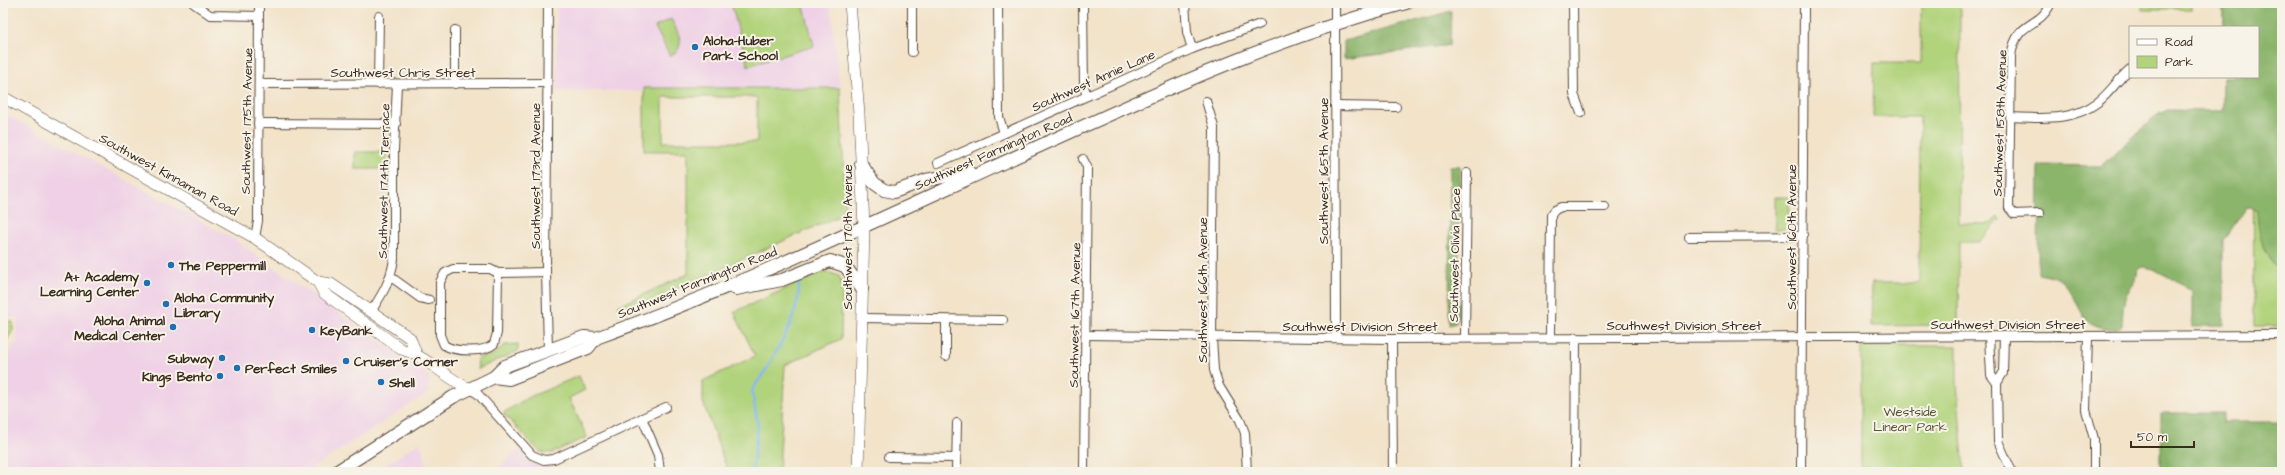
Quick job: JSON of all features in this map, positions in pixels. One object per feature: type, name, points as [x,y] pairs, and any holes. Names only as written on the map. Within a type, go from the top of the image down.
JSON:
[{"type":"main road","name":"Southwest 170th Avenue","points":[[850,3],[859,114],[864,227],[861,318],[861,399],[858,472]]},
{"type":"main road","name":"Southwest Farmington Road","points":[[336,472],[470,389],[494,377],[505,366],[584,337],[596,338],[654,317],[713,293],[864,227],[986,170],[1212,69],[1335,23],[1406,3]]},
{"type":"main road","name":"Southwest Kinnaman Road","points":[[3,97],[255,238],[318,282],[331,284],[372,310],[410,338],[416,353]]},
{"type":"main road","points":[[861,164],[874,183],[884,190],[894,192],[926,180],[986,170]]},
{"type":"main road","points":[[713,293],[782,280],[830,261],[845,266],[862,289]]},
{"type":"main road","name":"Southwest Kinnaman Road","points":[[318,282],[324,294],[401,350],[416,353],[457,382],[470,389]]},
{"type":"main road","name":"Southwest Farmington Road","points":[[494,377],[509,379],[588,348],[596,338]]},
{"type":"street","points":[[193,3],[210,15],[259,16]]},
{"type":"street","name":"Southwest 175th Avenue","points":[[255,238],[258,221],[259,3]]},
{"type":"street","name":"Southwest 173rd Avenue","points":[[548,3],[546,272],[548,349]]},
{"type":"street","points":[[912,3],[912,52]]},
{"type":"street","points":[[998,3],[999,117],[1004,134]]},
{"type":"street","points":[[1083,3],[1084,87],[1087,96]]},
{"type":"street","points":[[1185,3],[1187,32],[1192,49]]},
{"type":"street","name":"Southwest 165th Avenue","points":[[1335,3],[1336,338]]},
{"type":"street","points":[[1573,3],[1574,94],[1581,113]]},
{"type":"street","name":"Southwest 160th Avenue","points":[[1801,472],[1804,3]]},
{"type":"street","name":"Southwest 158th Avenue","points":[[2040,214],[2011,212],[2008,202],[2011,117],[2010,56],[2012,44],[2016,35],[2046,14],[2052,3]]},
{"type":"street","points":[[378,16],[378,84]]},
{"type":"street","name":"Southwest Annie Lane","points":[[938,163],[1192,49],[1260,24]]},
{"type":"street","points":[[455,30],[455,84]]},
{"type":"street","points":[[2011,117],[2049,118],[2076,114],[2098,102],[2129,70]]},
{"type":"street","name":"Southwest Chris Street","points":[[259,84],[547,84]]},
{"type":"street","name":"Southwest 174th Terrace","points":[[372,310],[390,278],[394,259],[397,84]]},
{"type":"street","name":"Southwest 166th Avenue","points":[[1206,101],[1214,127],[1212,338],[1214,370],[1219,386],[1240,420],[1245,433],[1247,472]]},
{"type":"street","points":[[1335,106],[1396,107]]},
{"type":"street","points":[[258,123],[396,124]]},
{"type":"street","name":"Southwest 167th Avenue","points":[[1083,159],[1087,167],[1084,472]]},
{"type":"street","name":"Southwest Olivia Place","points":[[1465,337],[1467,174]]},
{"type":"street","points":[[1550,337],[1551,219],[1553,211],[1565,207],[1605,207]]},
{"type":"street","points":[[1689,238],[1803,236]]},
{"type":"street","points":[[498,273],[497,339],[494,344],[485,349],[453,349],[444,345],[440,335],[440,282],[445,273],[453,269],[490,269],[498,273],[546,272]]},
{"type":"street","name":"Southwest 174th Terrace","points":[[390,278],[420,298],[429,300]]},
{"type":"street","points":[[861,318],[1003,320]]},
{"type":"street","points":[[946,320],[946,356]]},
{"type":"street","name":"Southwest Division Street","points":[[1086,335],[1212,338],[1392,339],[1465,337],[2282,335]]},
{"type":"street","points":[[1989,336],[1991,375],[1997,383]]},
{"type":"street","points":[[2004,336],[2003,373],[1997,383],[1998,441],[2001,452],[2012,472]]},
{"type":"street","points":[[2088,336],[2086,410],[2094,439],[2094,472]]},
{"type":"street","points":[[1575,472],[1576,337]]},
{"type":"street","points":[[1392,339],[1393,472]]},
{"type":"street","points":[[470,389],[482,399],[532,456],[544,460],[554,459],[666,407]]},
{"type":"street","points":[[642,418],[658,455],[660,472]]},
{"type":"street","points":[[956,472],[957,423]]},
{"type":"street","points":[[889,457],[956,458]]},
{"type":"shaded area","name":"Aloha-Huber Park School","points":[[557,3],[830,3],[840,88],[644,88],[644,91],[557,91]]},
{"type":"shaded area","points":[[3,113],[232,238],[423,372],[429,377],[428,393],[306,472],[3,472],[3,360],[17,342],[17,317],[3,317]]},
{"type":"shaded area","points":[[420,442],[429,472],[375,472]]},
{"type":"shaded area","points":[[519,449],[533,463],[544,466],[554,465],[556,467],[548,472],[494,472]]},
{"type":"green space","points":[[731,3],[803,3],[814,46],[748,66]]},
{"type":"green space","points":[[1921,3],[1960,3],[1959,223],[1990,224],[1998,217],[2000,220],[1979,242],[1959,242],[1958,325],[1871,326],[1872,283],[1919,283],[1920,117],[1873,117],[1874,63],[1921,63]]},
{"type":"green space","points":[[2143,3],[2192,3],[2192,9],[2143,9]]},
{"type":"green space","points":[[2223,3],[2282,3],[2282,326],[2254,326],[2253,127],[2223,127],[2223,78],[2259,78],[2259,26],[2223,26]]},
{"type":"green space","points":[[2223,3],[2282,3],[2282,273],[2279,272],[2263,243],[2259,230],[2257,211],[2251,207],[2247,207],[2223,241],[2223,326],[2192,326],[2192,291],[2158,271],[2144,267],[2137,271],[2135,280],[2125,299],[2122,326],[2113,329],[2097,328],[2085,318],[2073,294],[2062,281],[2038,273],[2039,165],[2101,166],[2157,115],[2167,110],[2223,111],[2223,78],[2259,78],[2259,26],[2223,26]]},
{"type":"green space","points":[[1451,11],[1450,45],[1344,59],[1344,41]]},
{"type":"green space","points":[[671,19],[679,34],[680,44],[679,48],[670,56],[655,27]]},
{"type":"green space","points":[[644,88],[840,88],[845,202],[841,215],[643,303],[619,308],[618,306],[688,274],[688,151],[644,151]],"holes":[[[663,97],[757,97],[757,142],[663,142]]]},
{"type":"green space","points":[[355,152],[387,152],[387,169],[355,169]]},
{"type":"green space","points":[[1450,166],[1460,166],[1458,316],[1456,323],[1449,325]]},
{"type":"green space","points":[[1775,197],[1789,197],[1789,224],[1785,229],[1775,229]]},
{"type":"green space","points":[[825,271],[839,276],[842,285],[841,339],[785,365],[779,472],[728,472],[703,402],[703,381],[755,356],[734,312]]},
{"type":"green space","points":[[3,320],[13,322],[13,330],[3,347]]},
{"type":"green space","points":[[518,344],[518,351],[478,369],[477,358],[493,355],[505,345]]},
{"type":"green space","name":"Westside Linear Park","points":[[1861,346],[1957,346],[1957,383],[1964,472],[1869,472],[1869,467],[1861,467]]},
{"type":"green space","points":[[579,376],[585,390],[569,398],[587,437],[552,453],[540,452],[503,413],[527,398]]},
{"type":"green space","points":[[2161,413],[2223,413],[2223,422],[2282,422],[2282,472],[2161,472]]},
{"type":"waterway","points":[[752,472],[758,426],[752,391],[789,328],[796,306],[799,284]]},
{"type":"place","name":"Aloha-Huber Park School","points":[[695,47]]},
{"type":"place","name":"The Peppermill","points":[[171,265]]},
{"type":"place","name":"A+ Academy Learning Center","points":[[147,283]]},
{"type":"place","name":"Aloha Community Library","points":[[166,304]]},
{"type":"place","name":"Aloha Animal Medical Center","points":[[173,327]]},
{"type":"place","name":"KeyBank","points":[[312,330]]},
{"type":"place","name":"Subway","points":[[222,358]]},
{"type":"place","name":"Cruiser's Corner","points":[[346,361]]},
{"type":"place","name":"Perfect Smiles","points":[[237,368]]},
{"type":"place","name":"Kings Bento","points":[[220,376]]},
{"type":"place","name":"Shell","points":[[381,382]]}]
